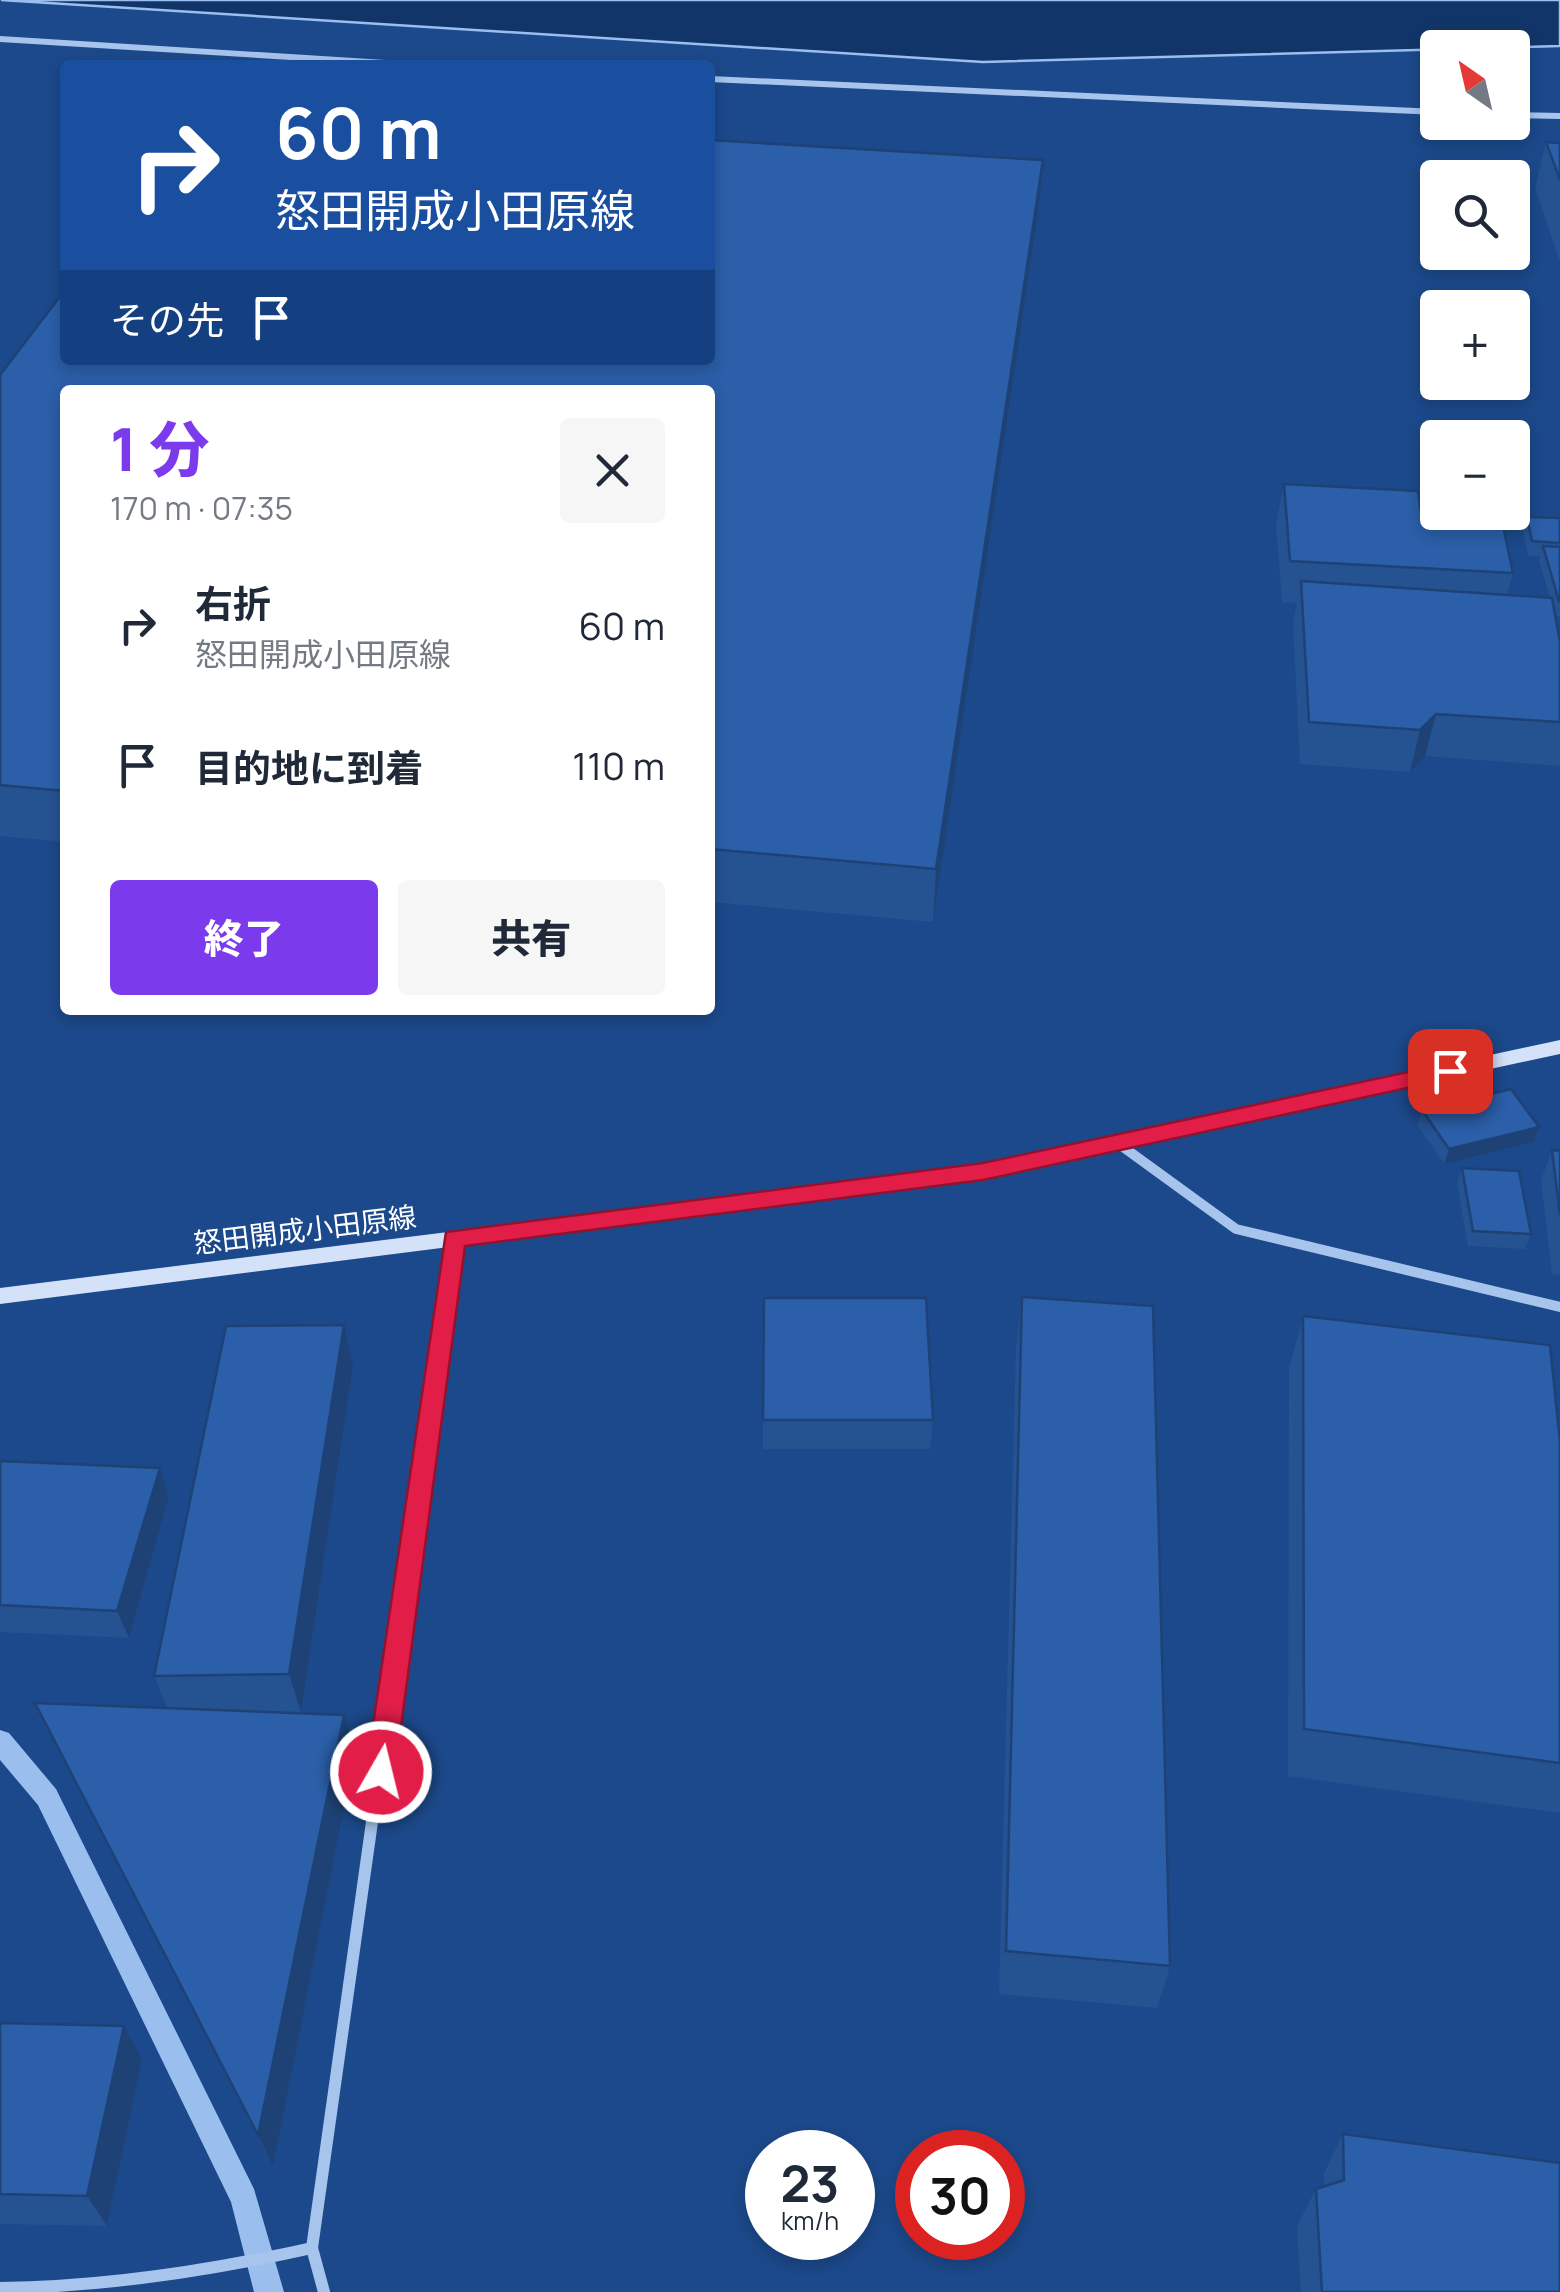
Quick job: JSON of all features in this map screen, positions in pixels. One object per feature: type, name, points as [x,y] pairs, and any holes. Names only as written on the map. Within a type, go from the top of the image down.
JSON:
[{"type":"main road","name":"怒田開成小田原線","points":[[0,1296],[983,1172],[1560,1047]]},
{"type":"street","points":[[0,40],[334,60]]},
{"type":"street","points":[[715,79],[1420,111]]},
{"type":"street","points":[[1530,115],[1560,116]]},
{"type":"street","points":[[1119,1144],[1236,1229],[1560,1307]]},
{"type":"street","points":[[324,2292],[312,2248],[454,1239]]},
{"type":"street","points":[[0,2288],[56,2289],[219,2269],[312,2248]]},
{"type":"water","points":[[1,0],[1560,0],[1560,46],[1530,47],[1530,30],[1420,30],[1420,50],[983,62]]},
{"type":"building","points":[[715,140],[1043,160],[936,869],[715,849],[715,385],[60,385],[60,791],[0,785],[0,375],[60,297],[60,365],[715,365]]},
{"type":"building","points":[[1546,142],[1560,143],[1560,180]]},
{"type":"building","points":[[1284,484],[1418,491],[1420,530],[1504,530],[1513,573],[1290,561]]},
{"type":"building","points":[[1530,517],[1560,518],[1560,543],[1532,541]]},
{"type":"building","points":[[1543,546],[1560,547],[1560,601],[1559,601]]},
{"type":"building","points":[[1301,581],[1552,598],[1560,642],[1560,722],[1436,714],[1420,730],[1309,722]]},
{"type":"building","points":[[1511,1089],[1539,1127],[1449,1149],[1422,1110]]},
{"type":"building","points":[[1552,1150],[1560,1151],[1560,1215]]},
{"type":"building","points":[[1462,1168],[1519,1171],[1531,1234],[1473,1231]]},
{"type":"building","points":[[1022,1297],[1153,1306],[1170,1966],[1006,1951]]},
{"type":"building","points":[[764,1298],[926,1298],[933,1420],[763,1420]]},
{"type":"building","points":[[1303,1316],[1550,1345],[1560,1442],[1560,1763],[1304,1729]]},
{"type":"building","points":[[344,1325],[289,1674],[154,1676],[226,1326]]},
{"type":"building","points":[[0,1461],[160,1468],[117,1611],[0,1605]]},
{"type":"building","points":[[35,1703],[344,1715],[258,2135]]},
{"type":"building","points":[[0,2023],[124,2026],[87,2196],[0,2194]]},
{"type":"building","points":[[1343,2134],[1560,2163],[1560,2292],[1322,2292],[1316,2189],[1344,2180]]},
{"type":"waterway","points":[[0,1741],[47,1797],[244,2199],[269,2292]]},
{"type":"route","points":[[381,1772],[454,1239],[983,1172],[1450,1071]]}]
